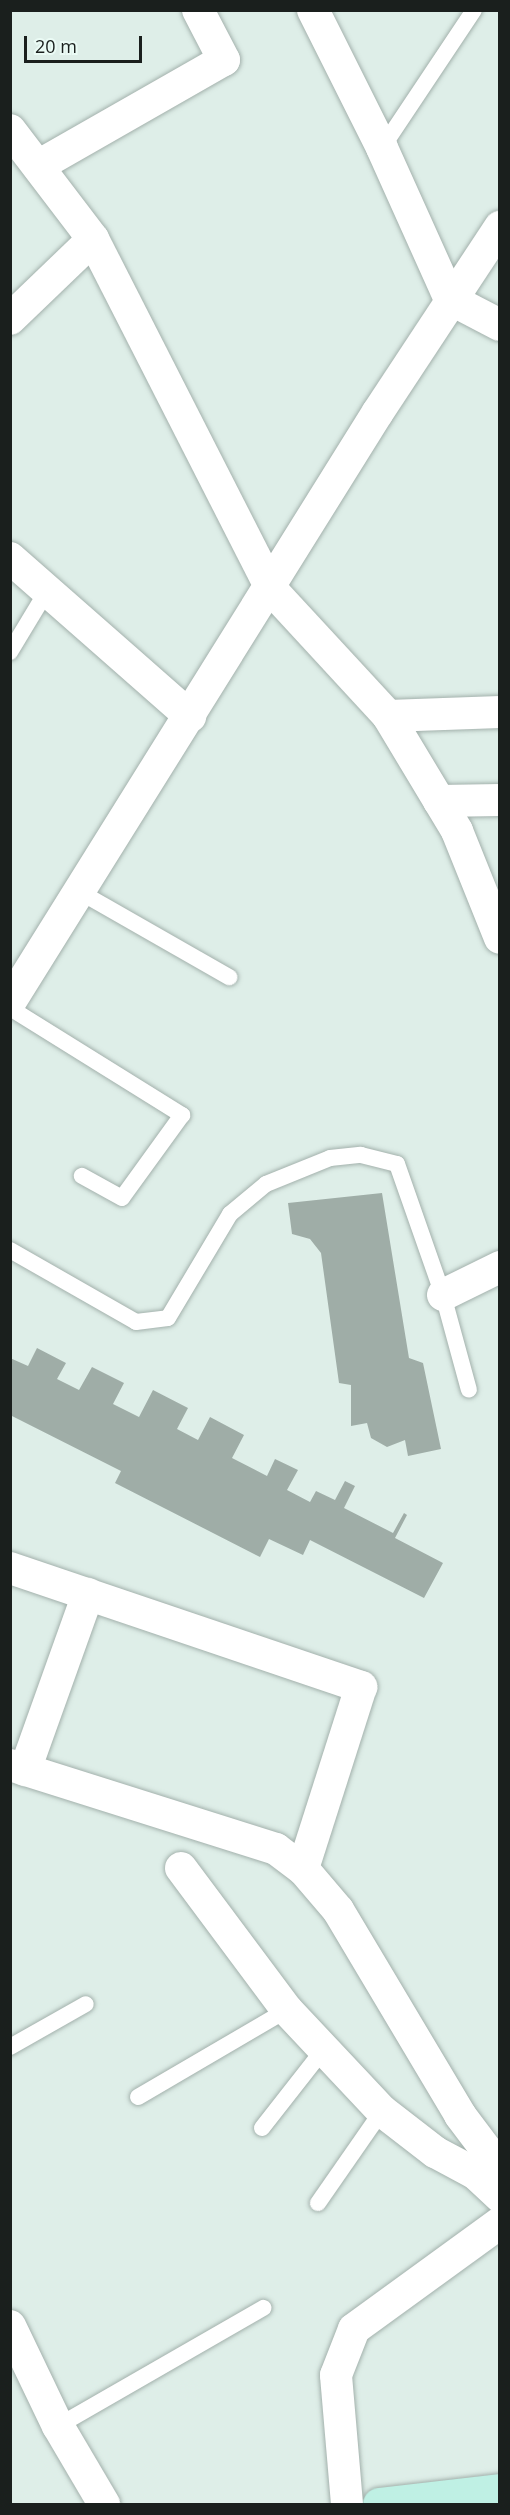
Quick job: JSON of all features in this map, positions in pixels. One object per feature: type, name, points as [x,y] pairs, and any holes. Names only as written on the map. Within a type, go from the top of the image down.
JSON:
[{"type":"street","points":[[38,166],[224,60],[198,10]]},
{"type":"street","points":[[313,10],[382,148],[450,299],[500,325]]},
{"type":"street","points":[[10,130],[93,239],[271,589],[388,716],[457,831],[494,910],[500,938]]},
{"type":"street","points":[[10,1002],[271,589],[450,299],[500,227]]},
{"type":"street","points":[[10,319],[93,239]]},
{"type":"street","points":[[10,558],[190,716]]},
{"type":"street","points":[[388,716],[500,712]]},
{"type":"street","points":[[439,801],[500,800]]},
{"type":"street","points":[[443,1295],[500,1267]]},
{"type":"street","points":[[10,1568],[361,1688],[303,1869]]},
{"type":"street","points":[[88,1594],[18,1767],[276,1850],[303,1869],[338,1910],[460,2115],[500,2168]]},
{"type":"street","points":[[181,1868],[287,2010],[382,2111],[435,2152],[476,2174],[500,2196]]},
{"type":"street","points":[[347,2505],[336,2375],[354,2329],[500,2223]]},
{"type":"street","points":[[10,2326],[58,2426],[104,2505]]},
{"type":"street","points":[[379,2505],[489,2495]]},
{"type":"lane","points":[[382,148],[474,10]]},
{"type":"lane","points":[[10,652],[48,589]]},
{"type":"lane","points":[[80,892],[229,976]]},
{"type":"lane","points":[[10,1008],[182,1115],[122,1198],[82,1176]]},
{"type":"lane","points":[[10,1250],[135,1322],[168,1318],[230,1214],[267,1184],[330,1158],[361,1155],[397,1164],[443,1295],[469,1390]]},
{"type":"lane","points":[[10,2047],[86,2004]]},
{"type":"lane","points":[[138,2097],[287,2010]]},
{"type":"lane","points":[[262,2128],[324,2049]]},
{"type":"lane","points":[[318,2203],[382,2111]]},
{"type":"lane","points":[[58,2426],[263,2308]]},
{"type":"building","points":[[382,1193],[409,1358],[423,1363],[441,1449],[408,1456],[405,1440],[387,1447],[371,1438],[367,1423],[351,1426],[351,1385],[339,1383],[321,1253],[310,1239],[292,1234],[288,1203]]},
{"type":"building","points":[[37,1348],[66,1363],[57,1379],[79,1390],[92,1367],[124,1383],[113,1404],[139,1417],[153,1390],[188,1408],[177,1429],[198,1440],[210,1417],[244,1435],[232,1458],[267,1476],[275,1459],[298,1470],[287,1490],[310,1502],[316,1491],[335,1500],[345,1481],[355,1486],[344,1508],[393,1533],[404,1513],[407,1515],[395,1538],[443,1563],[424,1598],[310,1540],[303,1555],[269,1539],[260,1557],[115,1483],[121,1471],[10,1415],[10,1358],[28,1366]]}]
